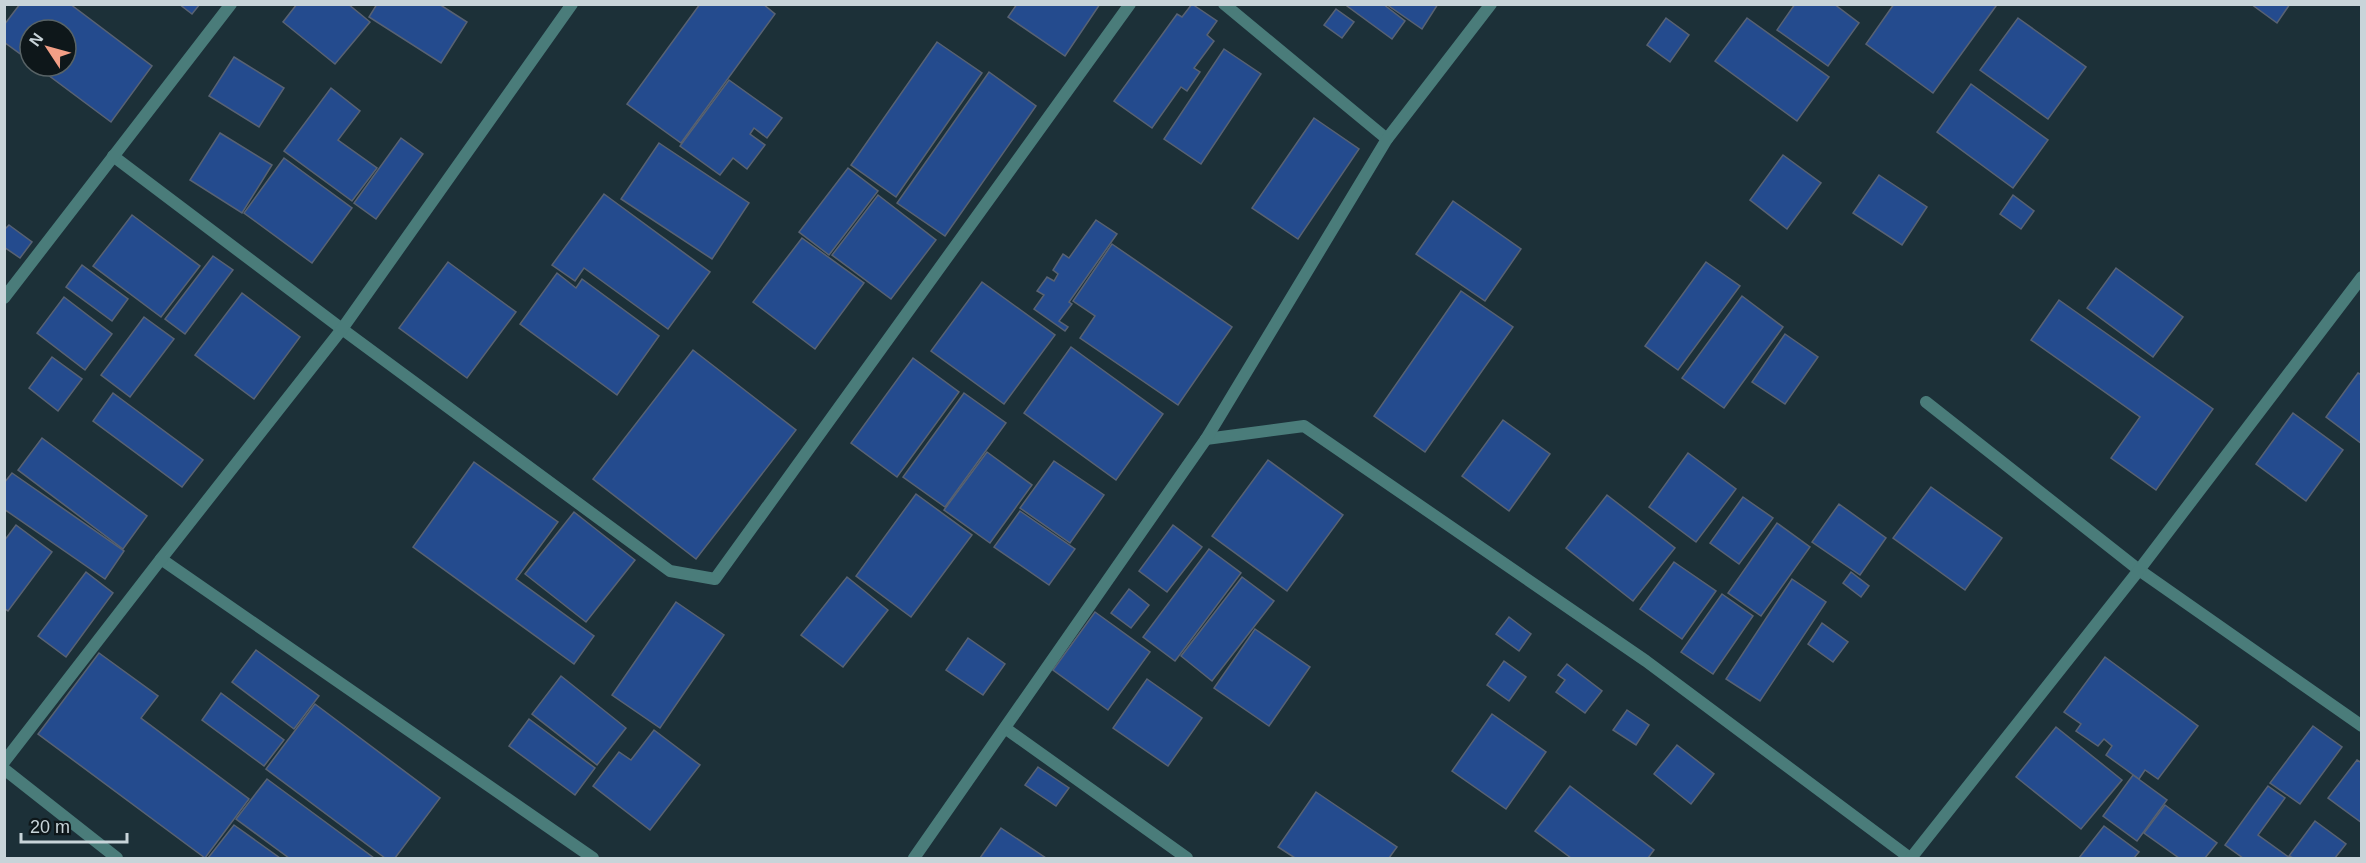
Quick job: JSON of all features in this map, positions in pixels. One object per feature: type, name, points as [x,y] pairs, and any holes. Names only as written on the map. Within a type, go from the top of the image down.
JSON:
[{"type":"street","points":[[4,298],[231,4]]},
{"type":"street","points":[[4,762],[342,329],[572,4]]},
{"type":"street","points":[[113,156],[342,329],[670,571],[715,579],[1130,4]]},
{"type":"street","points":[[1224,4],[1387,139]]},
{"type":"street","points":[[914,858],[1206,439],[1387,139],[1491,4]]},
{"type":"street","points":[[1206,439],[1304,426],[1646,661],[1911,858],[2139,570],[2361,277]]},
{"type":"street","points":[[1926,402],[2139,570],[2361,726]]},
{"type":"street","points":[[161,560],[593,858]]},
{"type":"street","points":[[1005,728],[1187,858]]},
{"type":"street","points":[[4,769],[117,858]]},
{"type":"building","points":[[20,4],[70,4],[152,66],[111,122],[52,78],[78,78],[78,18],[18,18],[18,52],[4,42],[4,25]]},
{"type":"building","points":[[179,4],[200,4],[192,14]]},
{"type":"building","points":[[297,4],[348,4],[370,22],[335,64],[283,22]]},
{"type":"building","points":[[377,4],[439,4],[467,22],[441,63],[369,17]]},
{"type":"building","points":[[700,4],[763,4],[775,14],[681,143],[627,104]]},
{"type":"building","points":[[1017,4],[1100,4],[1065,56],[1008,17]]},
{"type":"building","points":[[1192,4],[1217,21],[1207,35],[1214,41],[1194,68],[1200,72],[1187,91],[1181,87],[1152,128],[1114,101],[1177,14],[1182,17]]},
{"type":"building","points":[[1348,4],[1383,4],[1405,21],[1392,39],[1347,6]]},
{"type":"building","points":[[1386,4],[1438,4],[1422,29]]},
{"type":"building","points":[[1795,4],[1834,4],[1859,23],[1828,66],[1777,30]]},
{"type":"building","points":[[1894,4],[1994,4],[1996,6],[1933,93],[1866,44]]},
{"type":"building","points":[[2251,4],[2290,4],[2277,23]]},
{"type":"building","points":[[1336,9],[1354,22],[1342,38],[1324,25]]},
{"type":"building","points":[[1666,18],[1689,35],[1670,62],[1647,45]]},
{"type":"building","points":[[1747,18],[1829,77],[1797,121],[1715,61]]},
{"type":"building","points":[[2018,18],[2086,67],[2048,119],[1980,70]]},
{"type":"building","points":[[937,42],[982,73],[896,197],[851,165]]},
{"type":"building","points":[[1224,49],[1261,74],[1201,164],[1164,139]]},
{"type":"building","points":[[234,57],[284,88],[259,127],[209,96]]},
{"type":"building","points":[[989,72],[1036,106],[945,236],[897,203]]},
{"type":"building","points":[[729,80],[782,118],[767,138],[754,128],[750,134],[765,145],[747,169],[733,158],[720,175],[680,146]]},
{"type":"building","points":[[1971,84],[2048,140],[2013,188],[1937,132]]},
{"type":"building","points":[[331,88],[360,111],[338,140],[377,168],[352,201],[284,151]]},
{"type":"building","points":[[1314,118],[1359,149],[1298,239],[1252,208]]},
{"type":"building","points":[[220,133],[272,165],[242,213],[190,180]]},
{"type":"building","points":[[401,138],[423,154],[376,219],[354,203]]},
{"type":"building","points":[[659,143],[749,203],[712,259],[621,199]]},
{"type":"building","points":[[1783,155],[1821,183],[1787,229],[1750,200]]},
{"type":"building","points":[[284,158],[352,208],[312,263],[244,213]]},
{"type":"building","points":[[848,168],[878,191],[829,255],[799,232]]},
{"type":"building","points":[[1879,175],[1927,207],[1902,245],[1853,213]]},
{"type":"building","points":[[604,194],[710,272],[668,329],[584,268],[575,281],[552,265]]},
{"type":"building","points":[[878,195],[936,240],[891,299],[832,255]]},
{"type":"building","points":[[2013,195],[2034,211],[2021,229],[2000,214]]},
{"type":"building","points":[[1453,201],[1521,249],[1485,301],[1416,254]]},
{"type":"building","points":[[132,215],[200,266],[161,317],[93,266]]},
{"type":"building","points":[[1096,220],[1117,234],[1069,302],[1072,304],[1059,321],[1068,327],[1065,331],[1034,309],[1044,295],[1037,291],[1047,277],[1054,281],[1058,274],[1053,270],[1063,254],[1069,258]]},
{"type":"building","points":[[9,225],[32,242],[20,258],[4,247],[4,230]]},
{"type":"building","points":[[802,238],[864,283],[815,349],[753,302]]},
{"type":"building","points":[[1112,244],[1232,327],[1178,405],[1080,338],[1095,316],[1073,301]]},
{"type":"building","points":[[213,256],[233,270],[185,334],[165,319]]},
{"type":"building","points":[[448,262],[516,312],[467,378],[399,328]]},
{"type":"building","points":[[1706,262],[1740,286],[1678,370],[1645,346]]},
{"type":"building","points":[[82,265],[128,299],[112,321],[66,287]]},
{"type":"building","points":[[2116,268],[2183,317],[2153,357],[2087,308]]},
{"type":"building","points":[[557,273],[576,288],[582,279],[659,336],[617,395],[520,324]]},
{"type":"building","points":[[982,282],[1055,335],[1004,404],[931,351]]},
{"type":"building","points":[[1461,291],[1513,327],[1425,452],[1374,416]]},
{"type":"building","points":[[242,293],[300,337],[254,399],[195,355]]},
{"type":"building","points":[[1742,296],[1783,327],[1724,408],[1682,378]]},
{"type":"building","points":[[64,297],[112,334],[85,370],[37,333]]},
{"type":"building","points":[[2059,300],[2213,409],[2156,490],[2111,458],[2140,417],[2031,340]]},
{"type":"building","points":[[144,317],[174,339],[130,397],[101,375]]},
{"type":"building","points":[[1785,334],[1818,357],[1785,404],[1752,382]]},
{"type":"building","points":[[1071,347],[1163,414],[1116,480],[1024,413]]},
{"type":"building","points":[[693,350],[796,430],[696,559],[593,479]]},
{"type":"building","points":[[52,357],[82,379],[58,411],[29,388]]},
{"type":"building","points":[[913,358],[959,392],[897,477],[851,443]]},
{"type":"building","points":[[2358,373],[2362,375],[2362,444],[2326,417]]},
{"type":"building","points":[[113,393],[203,460],[182,487],[93,421]]},
{"type":"building","points":[[964,393],[1006,423],[945,507],[903,477]]},
{"type":"building","points":[[2293,413],[2343,450],[2306,501],[2256,464]]},
{"type":"building","points":[[1503,420],[1550,454],[1509,511],[1462,476]]},
{"type":"building","points":[[42,438],[147,516],[123,549],[18,470]]},
{"type":"building","points":[[987,452],[1032,485],[990,543],[944,510]]},
{"type":"building","points":[[1688,453],[1736,489],[1696,542],[1649,507]]},
{"type":"building","points":[[1268,460],[1343,515],[1287,591],[1212,536]]},
{"type":"building","points":[[1054,461],[1104,495],[1070,543],[1020,508]]},
{"type":"building","points":[[474,462],[558,522],[516,579],[594,636],[574,664],[413,547]]},
{"type":"building","points":[[12,473],[124,551],[105,579],[4,509],[4,483]]},
{"type":"building","points":[[1931,487],[2002,538],[1965,590],[1893,538]]},
{"type":"building","points":[[916,494],[972,535],[911,617],[856,576]]},
{"type":"building","points":[[1607,495],[1675,548],[1633,601],[1566,548]]},
{"type":"building","points":[[1743,497],[1773,518],[1739,564],[1710,543]]},
{"type":"building","points":[[1839,504],[1886,538],[1860,575],[1812,542]]},
{"type":"building","points":[[1020,511],[1075,549],[1049,585],[994,547]]},
{"type":"building","points":[[574,512],[635,560],[586,622],[525,574]]},
{"type":"building","points":[[1777,523],[1810,547],[1761,616],[1728,593]]},
{"type":"building","points":[[16,525],[52,552],[8,611],[4,608],[4,541]]},
{"type":"building","points":[[1173,525],[1202,547],[1167,592],[1139,571]]},
{"type":"building","points":[[1209,549],[1241,573],[1175,661],[1143,637]]},
{"type":"building","points":[[1674,562],[1716,591],[1682,639],[1640,609]]},
{"type":"building","points":[[86,572],[113,593],[66,657],[38,636]]},
{"type":"building","points":[[1851,572],[1869,586],[1861,597],[1843,583]]},
{"type":"building","points":[[847,577],[888,610],[843,667],[801,635]]},
{"type":"building","points":[[1242,577],[1274,601],[1212,681],[1181,656]]},
{"type":"building","points":[[1792,579],[1826,602],[1760,701],[1726,679]]},
{"type":"building","points":[[1129,589],[1149,605],[1131,628],[1111,613]]},
{"type":"building","points":[[1722,594],[1753,616],[1713,674],[1681,652]]},
{"type":"building","points":[[676,602],[724,635],[660,728],[612,695]]},
{"type":"building","points":[[1095,612],[1150,652],[1108,710],[1053,670]]},
{"type":"building","points":[[1509,617],[1531,634],[1519,651],[1496,634]]},
{"type":"building","points":[[1822,623],[1848,642],[1833,662],[1808,644]]},
{"type":"building","points":[[1255,629],[1310,667],[1269,726],[1214,688]]},
{"type":"building","points":[[968,638],[1005,664],[983,695],[946,670]]},
{"type":"building","points":[[256,650],[319,696],[294,729],[232,682]]},
{"type":"building","points":[[99,653],[158,696],[141,718],[249,799],[205,858],[38,734]]},
{"type":"building","points":[[2105,657],[2198,726],[2158,779],[2145,770],[2139,779],[2106,755],[2112,746],[2104,739],[2098,746],[2076,731],[2081,724],[2064,712]]},
{"type":"building","points":[[1504,661],[1526,677],[1509,701],[1487,685]]},
{"type":"building","points":[[1567,664],[1602,691],[1585,713],[1556,692],[1565,680],[1558,675]]},
{"type":"building","points":[[561,676],[626,728],[597,765],[532,714]]},
{"type":"building","points":[[1147,679],[1202,718],[1168,766],[1113,728]]},
{"type":"building","points":[[221,693],[284,740],[264,766],[202,720]]},
{"type":"building","points":[[315,704],[440,798],[395,858],[385,858],[266,769]]},
{"type":"building","points":[[1627,710],[1649,725],[1636,745],[1613,730]]},
{"type":"building","points":[[1492,714],[1546,752],[1506,809],[1452,771]]},
{"type":"building","points":[[529,719],[595,768],[575,795],[509,746]]},
{"type":"building","points":[[2313,726],[2342,747],[2300,804],[2270,783]]},
{"type":"building","points":[[2056,727],[2122,780],[2081,829],[2016,777]]},
{"type":"building","points":[[654,730],[700,765],[650,830],[593,786],[619,752],[631,760]]},
{"type":"building","points":[[1677,745],[1714,774],[1691,804],[1654,774]]},
{"type":"building","points":[[2357,760],[2362,763],[2362,823],[2328,798]]},
{"type":"building","points":[[1038,767],[1069,788],[1056,806],[1025,785]]},
{"type":"building","points":[[2133,775],[2167,800],[2137,841],[2103,816]]},
{"type":"building","points":[[267,779],[374,858],[289,858],[236,819]]},
{"type":"building","points":[[1570,786],[1654,850],[1648,858],[1571,858],[1535,831]]},
{"type":"building","points":[[2268,786],[2285,798],[2258,835],[2290,858],[2243,858],[2225,845]]},
{"type":"building","points":[[1316,792],[1397,847],[1389,858],[1295,858],[1278,847]]},
{"type":"building","points":[[2165,805],[2217,843],[2205,858],[2179,858],[2144,833]]},
{"type":"building","points":[[2315,821],[2346,844],[2335,858],[2293,858],[2289,856]]},
{"type":"building","points":[[234,825],[280,858],[208,858]]},
{"type":"building","points":[[2104,826],[2139,852],[2134,858],[2079,858]]},
{"type":"building","points":[[1001,828],[1046,858],[980,858]]}]
